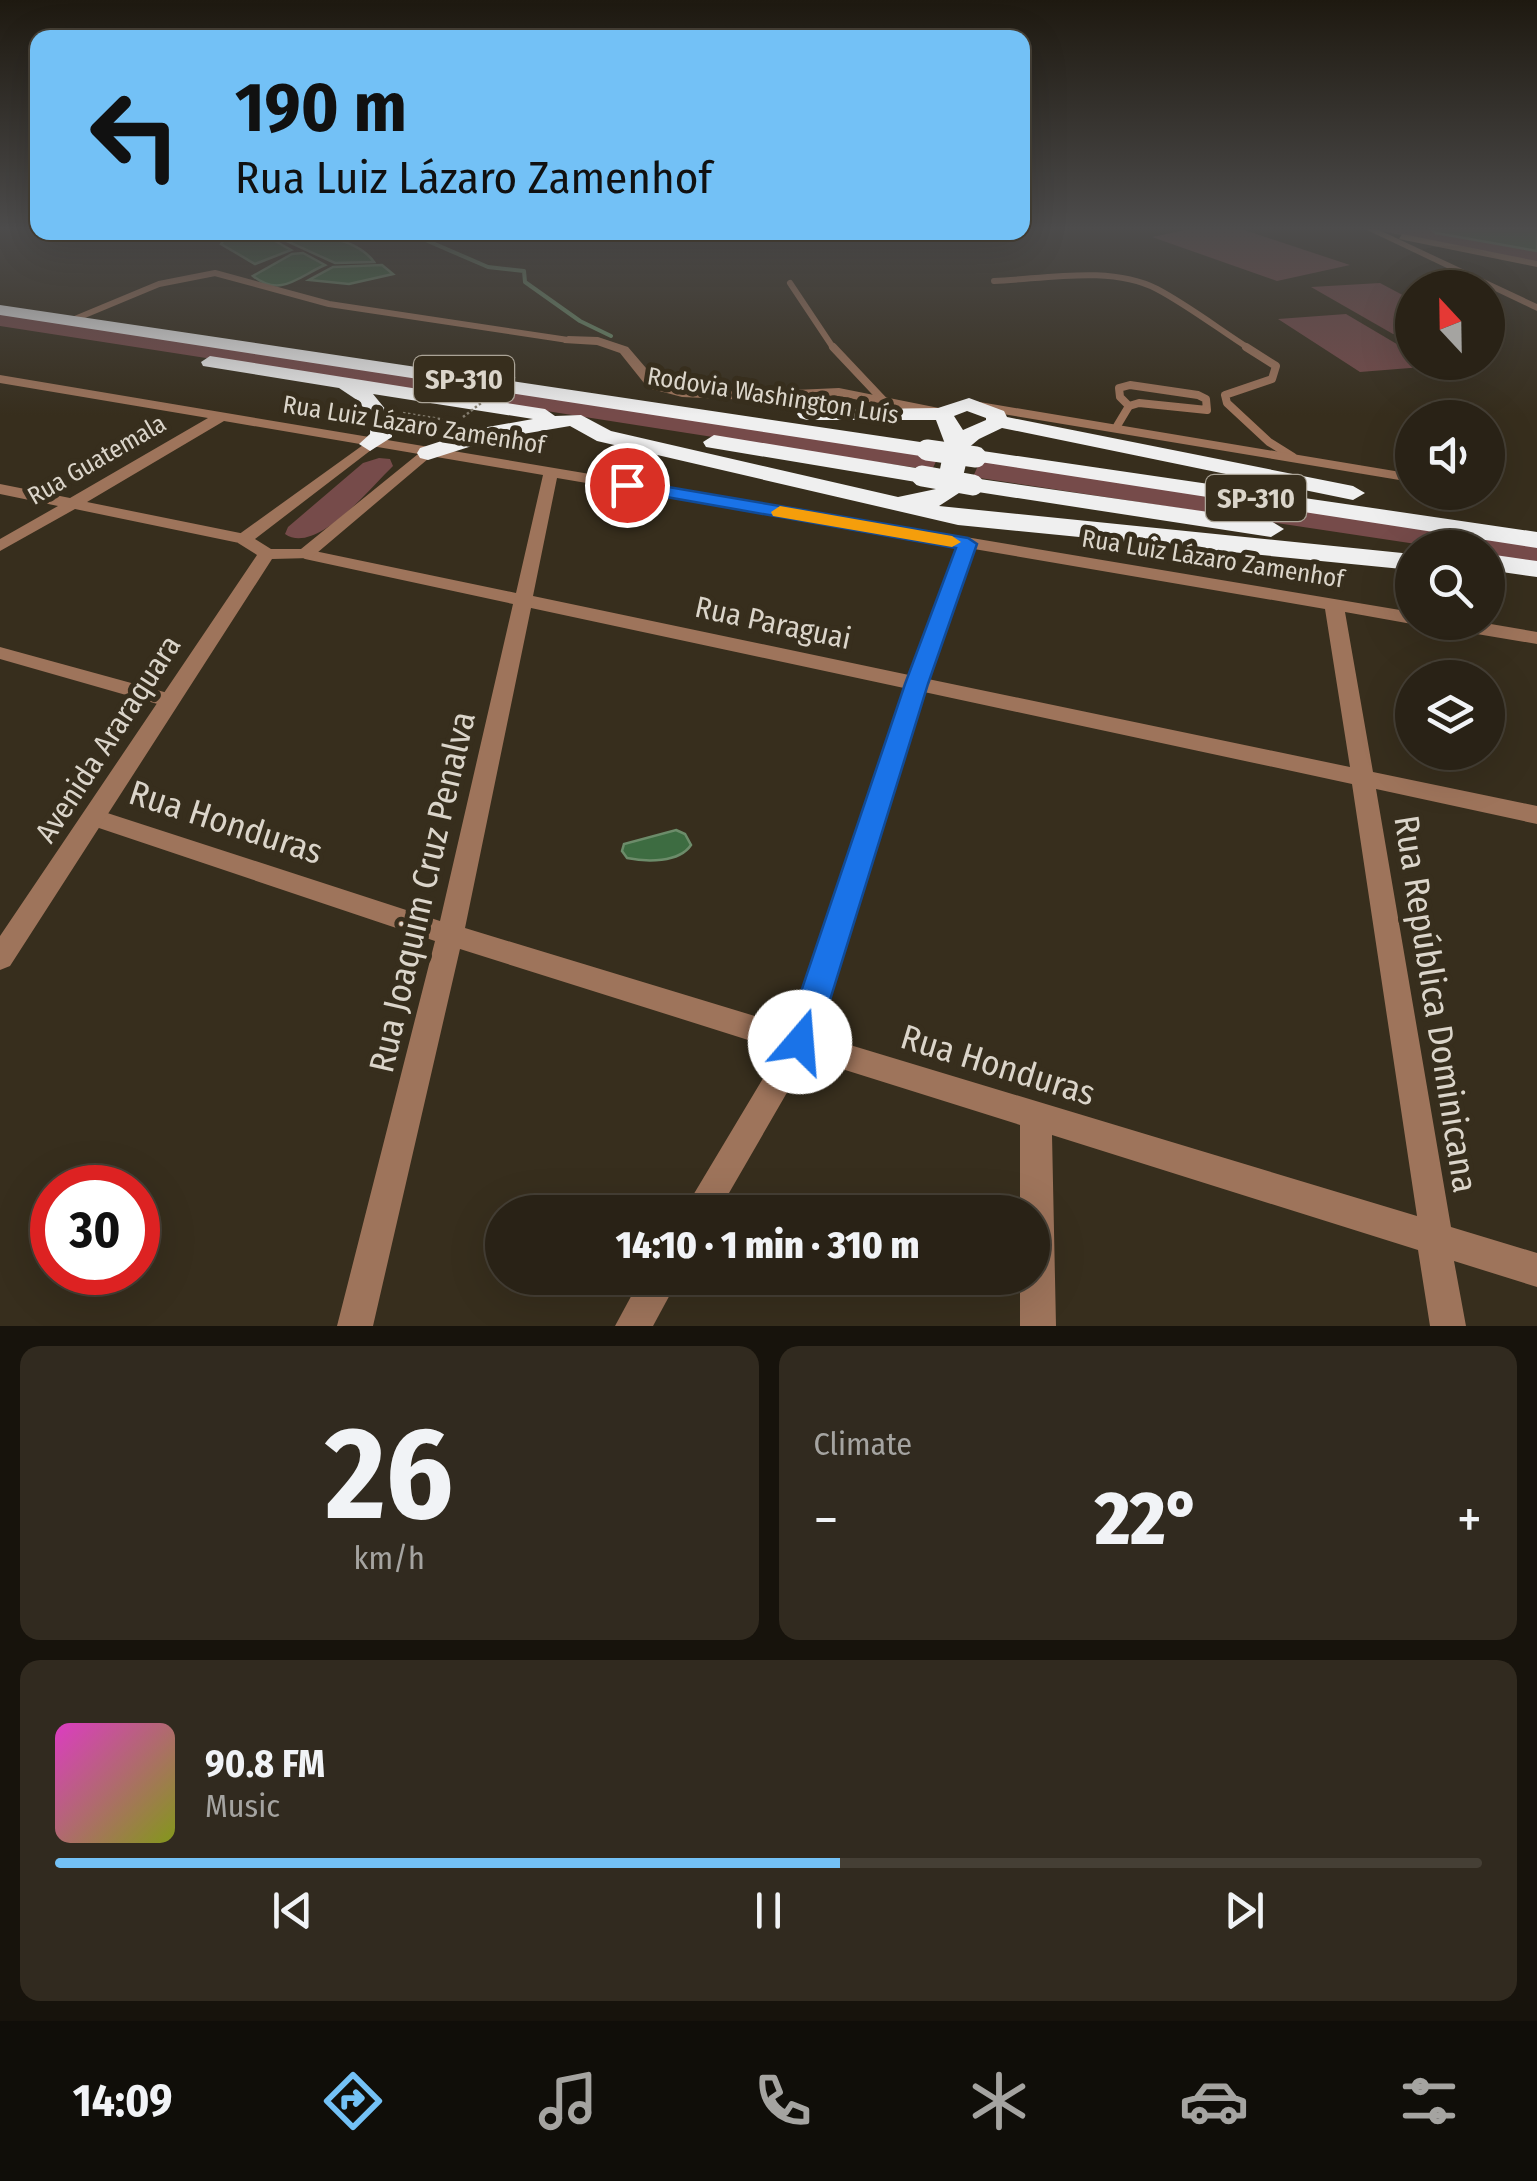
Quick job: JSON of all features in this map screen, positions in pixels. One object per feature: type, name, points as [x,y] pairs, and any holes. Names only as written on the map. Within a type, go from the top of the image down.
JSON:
[{"type":"highway","name":"Rodovia Washington Luís","points":[[0,310],[523,383],[927,450],[968,451],[1537,540]]},
{"type":"highway","name":"Rodovia Washington Luís","points":[[0,328],[1395,548]]},
{"type":"highway","points":[[286,374],[349,389],[372,402],[384,426],[380,437],[370,444]]},
{"type":"highway","points":[[523,383],[693,408],[861,417],[944,413],[952,406],[969,404],[993,411],[997,421]]},
{"type":"highway","points":[[944,413],[968,451]]},
{"type":"highway","points":[[428,453],[490,433],[574,419],[588,430],[606,436],[1000,523],[1395,560]]},
{"type":"highway","points":[[894,502],[923,502],[947,492],[968,451],[997,421]]},
{"type":"highway","points":[[997,421],[1537,531]]},
{"type":"highway","points":[[947,492],[969,511],[1000,523]]},
{"type":"highway","points":[[1505,565],[1537,572]]},
{"type":"highway","points":[[1505,571],[1537,572]]},
{"type":"street","points":[[1501,291],[1537,308]]},
{"type":"street","points":[[568,340],[598,341],[624,350],[653,385],[682,394],[839,392],[944,413]]},
{"type":"street","name":"Rua Luiz Lázaro Zamenhof","points":[[0,379],[1395,615]]},
{"type":"street","name":"Rua Guatemala","points":[[0,546],[219,418]]},
{"type":"street","points":[[244,539],[370,444]]},
{"type":"street","points":[[306,554],[428,453]]},
{"type":"street","name":"Rua Joaquim Cruz Penalva","points":[[355,1326],[450,935],[551,472]]},
{"type":"street","points":[[0,489],[244,539],[267,554]]},
{"type":"street","points":[[710,1195],[800,1042],[916,684],[968,544]]},
{"type":"street","name":"Rua Paraguai","points":[[267,554],[306,554],[1537,815]]},
{"type":"street","name":"Avenida Araraquara","points":[[4,944],[95,818],[168,700],[267,554]]},
{"type":"street","name":"Rua República Dominicana","points":[[1334,604],[1448,1326]]},
{"type":"street","points":[[1505,633],[1537,638]]},
{"type":"street","points":[[0,653],[168,700]]},
{"type":"street","name":"Rua Honduras","points":[[95,818],[450,935],[1537,1270]]},
{"type":"street","points":[[1036,1117],[1038,1326]]},
{"type":"street","points":[[633,1326],[651,1295]]},
{"type":"lane","points":[[70,320],[141,291]]},
{"type":"lane","points":[[274,291],[478,330],[568,340]]},
{"type":"lane","points":[[795,291],[836,350],[883,400]]},
{"type":"lane","points":[[1159,291],[1276,366],[1272,380],[1225,395],[1227,403],[1293,457]]},
{"type":"lane","points":[[1130,385],[1198,395],[1206,398],[1207,410],[1153,403],[1129,406],[1118,388],[1130,385]]},
{"type":"lane","points":[[969,404],[1395,475]]},
{"type":"lane","points":[[1118,426],[1129,406]]},
{"type":"lane","points":[[997,421],[1032,412]]},
{"type":"path","points":[[463,417],[523,383]]},
{"type":"shaded area","points":[[1318,291],[1395,291],[1393,334]]},
{"type":"shaded area","points":[[0,314],[939,455],[932,470],[835,456],[0,326]]},
{"type":"shaded area","points":[[1346,314],[1395,343],[1395,369],[1360,372],[1278,319]]},
{"type":"shaded area","points":[[390,459],[393,466],[342,516],[312,536],[298,538],[285,534],[288,527],[363,463]]},
{"type":"shaded area","points":[[980,461],[1438,530],[1395,530],[1395,541],[973,477]]},
{"type":"shaded area","points":[[1505,540],[1537,545],[1537,563],[1505,558]]},
{"type":"shaded area","points":[[676,830],[685,834],[691,845],[679,855],[643,860],[627,858],[622,851],[624,844]]},
{"type":"waterway","points":[[538,291],[580,321],[611,336]]},
{"type":"slow traffic","points":[[780,512],[952,542]]},
{"type":"route","points":[[627,485],[968,544],[916,684],[800,1042]]}]
